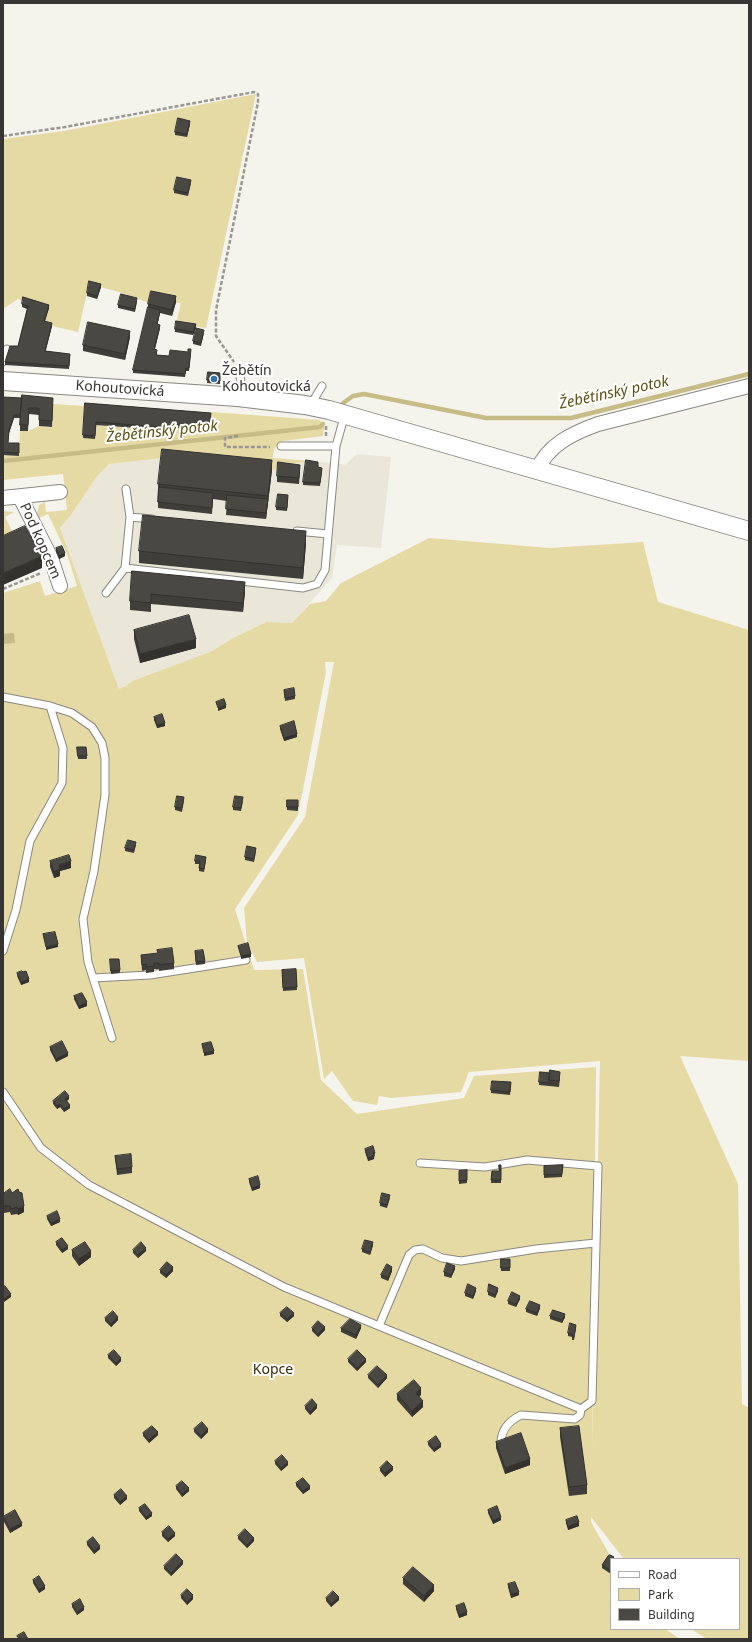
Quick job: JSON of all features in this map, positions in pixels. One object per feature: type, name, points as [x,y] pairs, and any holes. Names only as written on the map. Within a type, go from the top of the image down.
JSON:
[{"type":"street","name":"Kohoutovická","points":[[3,380],[241,398],[310,406],[339,412],[537,471],[749,531]]},
{"type":"street","points":[[537,471],[540,462],[550,449],[564,439],[586,428],[749,386]]},
{"type":"street","name":"Pod kopcem","points":[[3,498],[60,492]]},
{"type":"street","name":"Pod kopcem","points":[[20,497],[51,558],[60,586]]},
{"type":"lane","points":[[3,362],[7,349]]},
{"type":"lane","points":[[239,371],[241,398]]},
{"type":"lane","points":[[310,406],[322,386]]},
{"type":"lane","points":[[125,568],[303,588],[317,584],[325,570],[339,412]]},
{"type":"lane","points":[[281,446],[336,446]]},
{"type":"lane","points":[[106,593],[125,568],[130,517],[126,489]]},
{"type":"lane","points":[[130,517],[161,520]]},
{"type":"lane","points":[[287,530],[328,534]]},
{"type":"lane","points":[[3,697],[50,706],[72,713],[92,727],[102,743],[105,758],[105,796],[94,871],[83,919],[88,962],[112,1038]]},
{"type":"lane","points":[[3,951],[16,910],[30,841],[62,783],[63,748],[50,706]]},
{"type":"lane","points":[[93,978],[150,975],[246,960]]},
{"type":"lane","points":[[3,1092],[41,1148],[89,1185],[284,1287],[581,1409]]},
{"type":"lane","points":[[420,1163],[485,1167],[527,1160],[598,1166],[592,1401],[581,1409],[580,1415],[575,1419],[521,1415],[506,1426],[501,1434],[501,1443]]},
{"type":"lane","points":[[379,1326],[409,1256],[415,1250],[423,1250],[442,1258],[461,1261],[536,1249],[596,1243]]},
{"type":"path","points":[[3,136],[65,128],[254,92],[258,94],[258,102],[216,310],[216,336],[239,371]]},
{"type":"path","points":[[238,436],[225,438],[225,447],[281,446]]},
{"type":"path","points":[[3,589],[54,568]]},
{"type":"shaded area","points":[[357,454],[391,457],[381,548],[337,545],[332,578],[292,623],[265,622],[233,638],[212,651],[132,681],[119,689],[60,528],[71,515],[98,475],[109,464],[156,458],[272,470],[300,462],[313,464],[320,462],[335,463],[345,465]]},
{"type":"shaded area","points":[[14,633],[15,643],[3,644],[3,634]]},
{"type":"green space","points":[[256,94],[206,328],[176,324],[181,303],[149,303],[119,292],[89,284],[78,332],[44,324],[48,308],[18,299],[3,309],[3,139],[64,131]]},
{"type":"green space","name":"Kopce","points":[[53,404],[85,406],[95,439],[96,425],[176,431],[177,428],[209,430],[211,412],[320,420],[324,427],[323,436],[283,441],[276,446],[274,450],[273,458],[313,461],[313,464],[300,462],[272,470],[162,458],[109,464],[98,475],[71,515],[60,528],[119,689],[132,681],[212,651],[233,638],[266,622],[292,623],[310,604],[326,601],[341,583],[429,538],[550,548],[643,542],[658,602],[749,630],[749,1061],[680,1056],[738,1184],[742,1404],[749,1408],[749,1639],[707,1639],[693,1630],[740,1630],[740,1558],[623,1558],[591,1517],[591,1522],[611,1558],[610,1558],[610,1630],[666,1630],[680,1639],[3,1639],[3,593],[40,581],[45,596],[77,586],[67,554],[48,514],[38,518],[37,514],[39,505],[45,502],[46,512],[67,510],[63,474],[3,480],[3,454],[19,456],[20,431],[28,431],[39,426],[52,427]],"holes":[[[325,662],[334,662],[305,817],[244,908],[247,942],[257,962],[304,958],[324,1079],[332,1071],[353,1101],[377,1105],[379,1096],[391,1098],[461,1092],[469,1072],[600,1061],[592,1448],[596,1067],[474,1076],[464,1098],[357,1114],[321,1080],[303,969],[254,970],[235,909],[298,815],[326,672]]]},
{"type":"green space","points":[[3,511],[14,512],[5,517],[17,541],[3,548]]},
{"type":"building","points":[[178,118],[190,121],[187,134],[175,132]]},
{"type":"building","points":[[177,177],[191,180],[188,193],[174,190]]},
{"type":"building","points":[[89,281],[101,284],[97,296],[87,293]]},
{"type":"building","points":[[151,291],[176,296],[172,310],[148,304]]},
{"type":"building","points":[[121,294],[137,298],[135,309],[118,305]]},
{"type":"building","points":[[23,297],[49,305],[44,321],[52,323],[45,351],[70,354],[69,366],[5,362],[10,346],[18,346],[28,306],[22,304]]},
{"type":"building","points":[[148,307],[160,310],[157,324],[160,325],[154,349],[157,350],[156,355],[169,356],[170,350],[188,352],[188,349],[191,349],[189,368],[186,368],[185,374],[133,370]]},
{"type":"building","points":[[176,321],[196,324],[193,332],[175,329]]},
{"type":"building","points":[[88,322],[130,331],[125,354],[83,345]]},
{"type":"building","points":[[196,328],[204,330],[201,343],[193,341]]},
{"type":"building","name":"Žebětín Kohoutovická","points":[[208,372],[220,373],[220,381],[207,380]]},
{"type":"building","points":[[22,395],[53,398],[52,421],[39,420],[39,408],[29,408],[28,425],[20,425]]},
{"type":"building","points":[[3,397],[22,398],[20,415],[14,415],[9,430],[8,443],[19,443],[19,453],[3,452]]},
{"type":"building","points":[[85,403],[211,413],[209,427],[177,425],[176,428],[96,422],[95,436],[83,435]]},
{"type":"building","points":[[162,449],[272,460],[268,496],[158,484]]},
{"type":"building","points":[[306,460],[318,462],[318,467],[322,468],[320,483],[303,482]]},
{"type":"building","points":[[278,462],[300,465],[299,478],[277,476]]},
{"type":"building","points":[[159,487],[213,493],[212,508],[158,502]]},
{"type":"building","points":[[278,494],[288,495],[287,508],[276,507]]},
{"type":"building","points":[[227,495],[268,499],[266,513],[226,509]]},
{"type":"building","points":[[143,515],[306,531],[303,568],[139,551]]},
{"type":"building","points":[[25,526],[42,556],[3,573],[3,536]]},
{"type":"building","points":[[62,546],[65,553],[59,556],[56,548]]},
{"type":"building","points":[[132,571],[245,582],[243,603],[151,594],[151,603],[130,601]]},
{"type":"building","points":[[189,615],[196,639],[140,654],[134,630]]},
{"type":"building","points":[[294,688],[295,696],[285,698],[284,690]]},
{"type":"building","points":[[224,699],[226,705],[218,708],[216,702]]},
{"type":"building","points":[[162,714],[165,723],[157,725],[154,717]]},
{"type":"building","points":[[294,721],[297,734],[284,738],[280,726]]},
{"type":"building","points":[[77,747],[86,747],[87,756],[78,756]]},
{"type":"building","points":[[177,796],[184,797],[182,808],[175,807]]},
{"type":"building","points":[[235,796],[243,797],[241,808],[233,807]]},
{"type":"building","points":[[287,800],[298,800],[298,807],[287,807]]},
{"type":"building","points":[[128,840],[136,842],[134,850],[125,848]]},
{"type":"building","points":[[247,846],[256,848],[254,859],[245,857]]},
{"type":"building","points":[[69,855],[71,861],[59,865],[60,869],[54,872],[50,861]]},
{"type":"building","points":[[196,855],[206,857],[204,869],[199,868],[200,861],[195,861]]},
{"type":"building","points":[[55,932],[58,944],[46,947],[43,934]]},
{"type":"building","points":[[248,943],[251,954],[241,956],[238,946]]},
{"type":"building","points":[[172,948],[174,963],[159,965],[159,963],[154,963],[154,966],[146,967],[146,964],[142,965],[141,955],[158,953],[157,950]]},
{"type":"building","points":[[203,950],[205,961],[196,962],[195,951]]},
{"type":"building","points":[[110,959],[119,959],[120,970],[111,971]]},
{"type":"building","points":[[296,969],[297,987],[283,988],[282,970]]},
{"type":"building","points":[[26,971],[29,979],[21,982],[17,973]]},
{"type":"building","points":[[82,993],[87,1002],[79,1006],[74,996]]},
{"type":"building","points":[[62,1041],[68,1053],[56,1059],[50,1047]]},
{"type":"building","points":[[211,1042],[214,1051],[204,1053],[202,1044]]},
{"type":"building","points":[[550,1070],[560,1072],[559,1081],[549,1080]]},
{"type":"building","points":[[540,1072],[550,1073],[549,1083],[539,1082]]},
{"type":"building","points":[[492,1081],[511,1082],[510,1092],[491,1090]]},
{"type":"building","points":[[65,1091],[69,1096],[65,1099],[70,1105],[64,1109],[60,1104],[57,1106],[53,1101]]},
{"type":"building","points":[[373,1146],[375,1153],[373,1153],[374,1156],[368,1158],[365,1149]]},
{"type":"building","points":[[131,1154],[132,1167],[117,1169],[115,1156]]},
{"type":"building","points":[[499,1165],[501,1165],[501,1180],[491,1180],[492,1171],[499,1171]]},
{"type":"building","points":[[563,1165],[562,1174],[544,1175],[544,1166]]},
{"type":"building","points":[[467,1170],[467,1180],[459,1181],[459,1171]]},
{"type":"building","points":[[258,1176],[260,1185],[252,1188],[249,1179]]},
{"type":"building","points":[[10,1189],[12,1193],[18,1189],[19,1192],[22,1193],[24,1206],[18,1209],[17,1207],[11,1209],[10,1206],[4,1206],[3,1194]]},
{"type":"building","points":[[382,1193],[390,1195],[387,1205],[380,1203]]},
{"type":"building","points":[[57,1211],[60,1219],[51,1223],[47,1216]]},
{"type":"building","points":[[62,1238],[68,1246],[62,1250],[56,1242]]},
{"type":"building","points":[[365,1240],[373,1242],[370,1252],[362,1249]]},
{"type":"building","points":[[85,1242],[91,1251],[79,1259],[72,1250]]},
{"type":"building","points":[[141,1242],[146,1248],[138,1255],[133,1250]]},
{"type":"building","points":[[501,1259],[510,1259],[510,1268],[501,1268]]},
{"type":"building","points":[[167,1262],[173,1267],[166,1275],[160,1270]]},
{"type":"building","points":[[447,1263],[455,1266],[451,1275],[444,1272]]},
{"type":"building","points":[[387,1264],[392,1267],[388,1278],[381,1275]]},
{"type":"building","points":[[468,1284],[476,1288],[473,1296],[465,1293]]},
{"type":"building","points":[[489,1284],[498,1288],[495,1295],[488,1292]]},
{"type":"building","points":[[5,1286],[11,1294],[4,1299],[3,1287]]},
{"type":"building","points":[[512,1292],[520,1296],[516,1304],[508,1301]]},
{"type":"building","points":[[530,1301],[540,1305],[537,1313],[526,1309]]},
{"type":"building","points":[[287,1307],[294,1313],[287,1319],[280,1313]]},
{"type":"building","points":[[553,1310],[565,1314],[562,1320],[550,1316]]},
{"type":"building","points":[[113,1311],[118,1317],[111,1324],[105,1318]]},
{"type":"building","points":[[350,1319],[361,1325],[356,1335],[341,1328]]},
{"type":"building","points":[[318,1321],[325,1327],[318,1334],[312,1328]]},
{"type":"building","points":[[570,1323],[576,1325],[574,1337],[572,1334],[568,1333]]},
{"type":"building","points":[[114,1350],[121,1358],[116,1363],[108,1355]]},
{"type":"building","points":[[357,1350],[366,1359],[357,1368],[348,1359]]},
{"type":"building","points":[[377,1366],[387,1375],[378,1385],[368,1375]]},
{"type":"building","points":[[414,1380],[421,1388],[416,1393],[423,1401],[412,1411],[397,1394]]},
{"type":"building","points":[[312,1399],[317,1405],[310,1412],[305,1406]]},
{"type":"building","points":[[202,1422],[208,1429],[201,1436],[194,1429]]},
{"type":"building","points":[[152,1426],[158,1432],[149,1440],[143,1433]]},
{"type":"building","points":[[579,1426],[587,1485],[569,1487],[560,1428]]},
{"type":"building","points":[[521,1433],[530,1459],[505,1468],[496,1442]]},
{"type":"building","points":[[436,1436],[441,1444],[434,1449],[428,1442]]},
{"type":"building","points":[[282,1455],[288,1462],[281,1468],[275,1461]]},
{"type":"building","points":[[387,1461],[393,1467],[385,1473],[380,1468]]},
{"type":"building","points":[[303,1478],[310,1486],[303,1491],[296,1483]]},
{"type":"building","points":[[182,1481],[189,1488],[182,1494],[176,1486]]},
{"type":"building","points":[[121,1489],[127,1496],[120,1502],[114,1495]]},
{"type":"building","points":[[145,1504],[152,1513],[146,1517],[139,1508]]},
{"type":"building","points":[[497,1506],[501,1517],[493,1521],[488,1510]]},
{"type":"building","points":[[15,1510],[22,1523],[10,1529],[3,1517]]},
{"type":"building","points":[[577,1516],[579,1522],[568,1527],[566,1520]]},
{"type":"building","points":[[169,1526],[175,1533],[168,1539],[162,1532]]},
{"type":"building","points":[[245,1529],[254,1538],[247,1545],[238,1536]]},
{"type":"building","points":[[93,1537],[100,1546],[94,1551],[87,1542]]},
{"type":"building","points":[[176,1554],[183,1561],[171,1573],[164,1566]]},
{"type":"building","points":[[610,1555],[614,1557],[610,1558],[610,1570],[602,1565]]},
{"type":"building","points":[[413,1567],[434,1585],[424,1596],[403,1578]]},
{"type":"building","points":[[39,1576],[45,1586],[39,1590],[33,1580]]},
{"type":"building","points":[[515,1582],[519,1592],[511,1594],[508,1584]]},
{"type":"building","points":[[187,1589],[193,1595],[187,1602],[181,1595]]},
{"type":"building","points":[[333,1591],[339,1597],[331,1604],[326,1598]]},
{"type":"building","points":[[80,1599],[84,1607],[77,1612],[72,1604]]},
{"type":"building","points":[[464,1603],[467,1612],[459,1615],[456,1606]]},
{"type":"building","points":[[24,1632],[28,1639],[19,1639],[17,1636]]},
{"type":"waterway","name":"Žebětínský potok","points":[[343,403],[353,396],[364,394],[486,418],[571,418],[749,374]]},
{"type":"waterway","name":"Žebětínský potok","points":[[3,461],[320,427],[323,424]]},
{"type":"place","name":"Žebětín Kohoutovická","points":[[214,379]]}]
